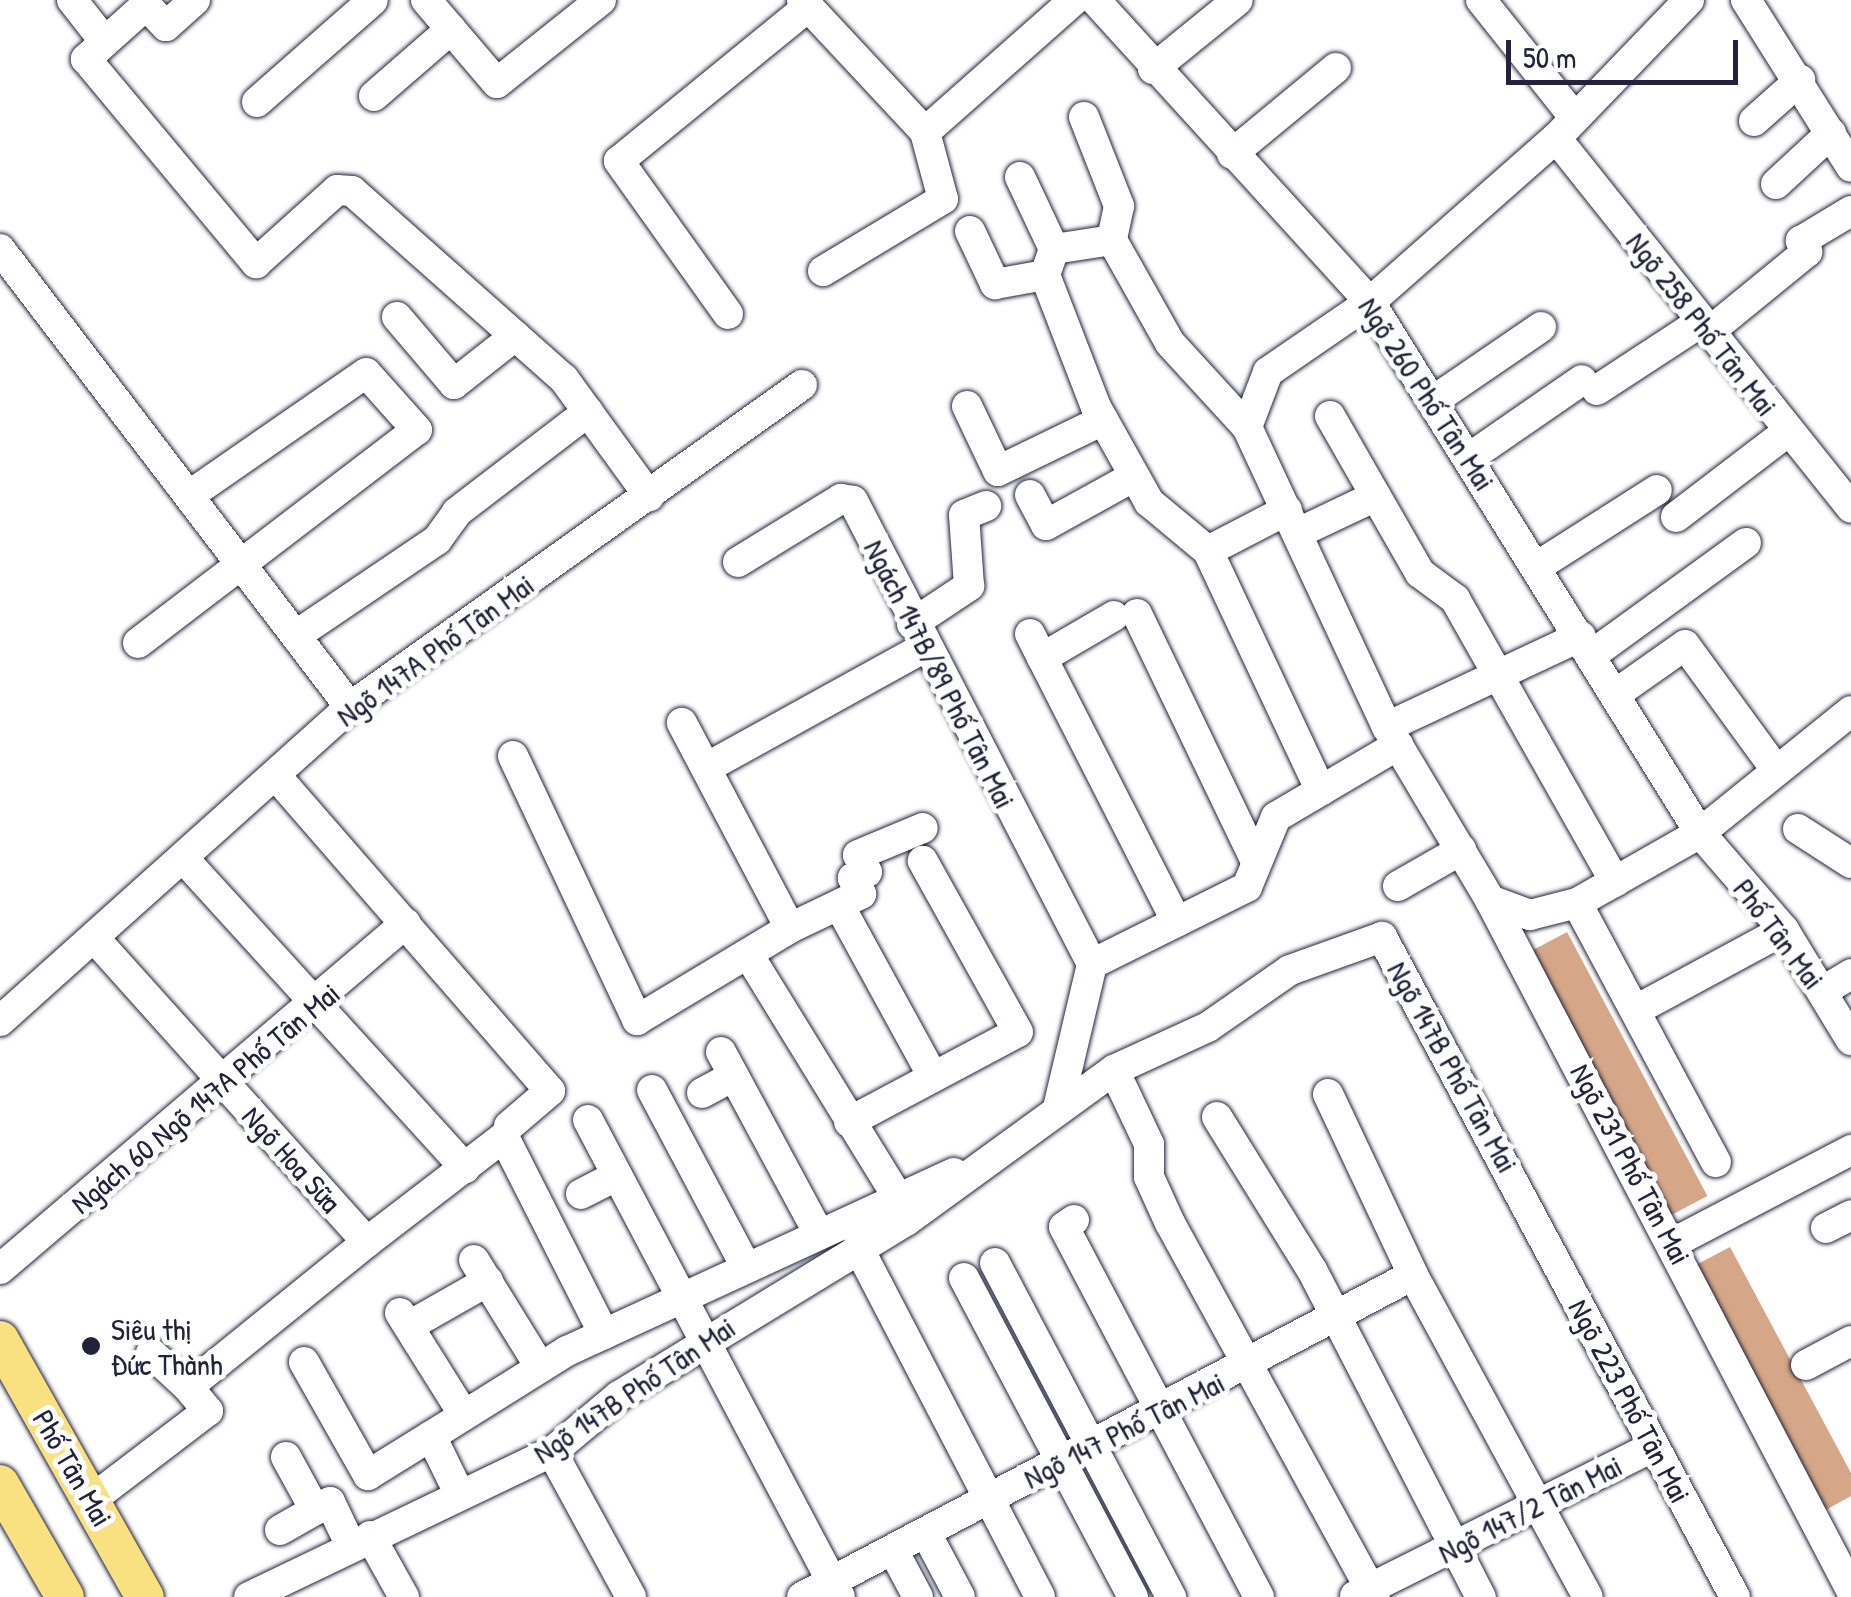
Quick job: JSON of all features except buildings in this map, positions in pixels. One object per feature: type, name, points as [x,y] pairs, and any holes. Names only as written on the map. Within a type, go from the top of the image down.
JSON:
[{"type":"main road","name":"Phố Tân Mai","points":[[0,1340],[145,1597]]},
{"type":"main road","points":[[0,1484],[65,1597]]},
{"type":"street","points":[[72,0],[105,42]]},
{"type":"street","points":[[195,0],[166,26],[146,5],[86,59],[256,263],[337,190],[352,191],[515,336],[588,412],[649,496]]},
{"type":"street","points":[[257,102],[373,0]]},
{"type":"street","points":[[426,0],[497,84],[601,0]]},
{"type":"street","points":[[925,132],[1074,0]]},
{"type":"street","name":"Ngõ 260 Phố Tân Mai","points":[[1096,0],[1152,69],[1370,302],[1617,693],[1700,833]]},
{"type":"street","points":[[1152,69],[1238,0]]},
{"type":"street","name":"Ngõ 258 Phố Tân Mai","points":[[1480,0],[1705,327],[1851,508]]},
{"type":"street","points":[[1746,0],[1800,80],[1851,167]]},
{"type":"street","points":[[728,314],[619,161],[805,3],[925,132],[943,198],[823,272]]},
{"type":"street","points":[[1247,427],[1268,372],[1370,302],[1566,128],[1673,6]]},
{"type":"street","points":[[374,96],[450,29]]},
{"type":"street","points":[[1232,154],[1336,68]]},
{"type":"street","points":[[1754,122],[1800,80]]},
{"type":"street","points":[[970,232],[996,284],[1112,240],[1119,206],[1084,117]]},
{"type":"street","points":[[1776,184],[1831,133]]},
{"type":"street","points":[[1020,177],[1103,420],[1133,477],[1171,527],[1208,551],[1320,792]]},
{"type":"street","points":[[1469,458],[1590,385],[1705,327],[1808,252],[1802,241],[1851,211]]},
{"type":"street","name":"Ngõ 231 Phố Tân Mai","points":[[1112,240],[1170,342],[1247,427],[1393,736],[1490,900],[1673,1243],[1851,1590]]},
{"type":"street","points":[[0,249],[298,634],[350,707]]},
{"type":"street","points":[[397,317],[454,384],[515,336]]},
{"type":"street","points":[[1433,400],[1541,327]]},
{"type":"street","points":[[138,644],[416,430],[366,373],[190,495]]},
{"type":"street","name":"Ngõ 147A Phố Tân Mai","points":[[0,1022],[96,940],[350,707],[802,385]]},
{"type":"street","points":[[968,406],[998,471],[1103,420]]},
{"type":"street","points":[[298,634],[437,540],[458,512],[588,412]]},
{"type":"street","points":[[1330,416],[1420,572],[1454,599],[1615,882]]},
{"type":"street","points":[[1676,517],[1787,432]]},
{"type":"street","points":[[1030,495],[1046,526],[1133,477]]},
{"type":"street","points":[[1538,566],[1657,490]]},
{"type":"street","points":[[1208,551],[1376,496]]},
{"type":"street","name":"Ngách 147B/89 Phố Tân Mai","points":[[738,562],[848,498],[1092,964]]},
{"type":"street","points":[[706,768],[918,636],[969,586],[964,515],[986,506]]},
{"type":"street","points":[[1058,1108],[1092,964],[1247,887],[1276,817],[1320,792],[1393,736],[1501,676],[1587,645],[1746,543]]},
{"type":"street","points":[[1177,922],[1036,646],[1126,615],[1256,861]]},
{"type":"street","points":[[1617,693],[1685,645],[1776,770]]},
{"type":"street","points":[[1490,900],[1530,915],[1576,902],[1615,882],[1700,833],[1851,711]]},
{"type":"street","points":[[682,723],[790,928]]},
{"type":"street","points":[[513,756],[637,1020],[790,928],[861,894],[853,878],[867,872],[858,855],[922,828]]},
{"type":"street","points":[[277,776],[550,1091],[509,1126]]},
{"type":"street","points":[[1798,829],[1851,863]]},
{"type":"street","name":"Phố Tân Mai","points":[[1700,833],[1784,930],[1851,1040]]},
{"type":"street","points":[[1398,886],[1461,850]]},
{"type":"street","points":[[184,859],[314,1008],[465,1168]]},
{"type":"street","points":[[849,1122],[1018,1032],[923,861]]},
{"type":"street","points":[[1576,902],[1716,1162]]},
{"type":"street","points":[[838,904],[933,1077]]},
{"type":"street","name":"Ngách 60 Ngõ 147A Phố Tân Mai","points":[[0,1270],[226,1085],[406,924]]},
{"type":"street","points":[[1636,1010],[1784,930]]},
{"type":"street","name":"Ngõ 147B Phố Tân Mai","points":[[304,1362],[368,1474],[540,1367],[604,1334],[818,1232],[904,1207],[1003,1154],[1058,1108],[1114,1070],[1208,1026],[1290,970],[1382,937],[1528,1204]]},
{"type":"street","name":"Ngõ Hoa Sữa","points":[[96,940],[367,1242]]},
{"type":"street","points":[[748,954],[904,1207]]},
{"type":"street","points":[[1823,991],[1851,974]]},
{"type":"street","points":[[702,1093],[727,1064],[818,1232]]},
{"type":"street","points":[[1114,1070],[1149,1144],[1148,1177],[1170,1223],[1253,1363],[1366,1594]]},
{"type":"street","points":[[652,1090],[746,1267]]},
{"type":"street","points":[[1328,1094],[1413,1275],[1588,1597]]},
{"type":"street","points":[[1217,1117],[1312,1270],[1332,1320],[1481,1597]]},
{"type":"street","points":[[588,1120],[680,1300],[701,1350],[837,1589]]},
{"type":"street","points":[[188,1387],[504,1137],[604,1334]]},
{"type":"street","points":[[1673,1243],[1851,1150]]},
{"type":"street","points":[[581,1194],[614,1177]]},
{"type":"street","name":"Ngõ 223 Phố Tân Mai","points":[[1528,1204],[1735,1597]]},
{"type":"street","name":"Ngõ 147B Phố Tân Mai","points":[[249,1597],[458,1491],[552,1452],[619,1396],[701,1350],[858,1247],[904,1207]]},
{"type":"street","points":[[1074,1220],[1064,1227],[1260,1597]]},
{"type":"street","points":[[858,1247],[1040,1597]]},
{"type":"street","points":[[995,1264],[1170,1597]]},
{"type":"street","points":[[464,1415],[404,1319],[481,1270],[540,1367]]},
{"type":"street","name":"Ngõ 147 Phố Tân Mai","points":[[802,1597],[837,1589],[893,1550],[1413,1275]]},
{"type":"street","points":[[964,1278],[1133,1597]]},
{"type":"street","points":[[1806,1365],[1851,1341]]},
{"type":"street","points":[[91,1500],[208,1411],[151,1353]]},
{"type":"street","points":[[431,1436],[458,1491]]},
{"type":"street","name":"Ngõ 147/2 Tân Mai","points":[[1366,1594],[1653,1447]]},
{"type":"street","points":[[552,1452],[631,1597]]},
{"type":"street","points":[[286,1457],[331,1500],[404,1597]]},
{"type":"street","points":[[280,1530],[331,1500]]},
{"type":"street","points":[[926,1533],[960,1597]]},
{"type":"street","points":[[893,1550],[918,1597]]},
{"type":"place","name":"Siêu thị Đức Thành","points":[[91,1346]]}]
